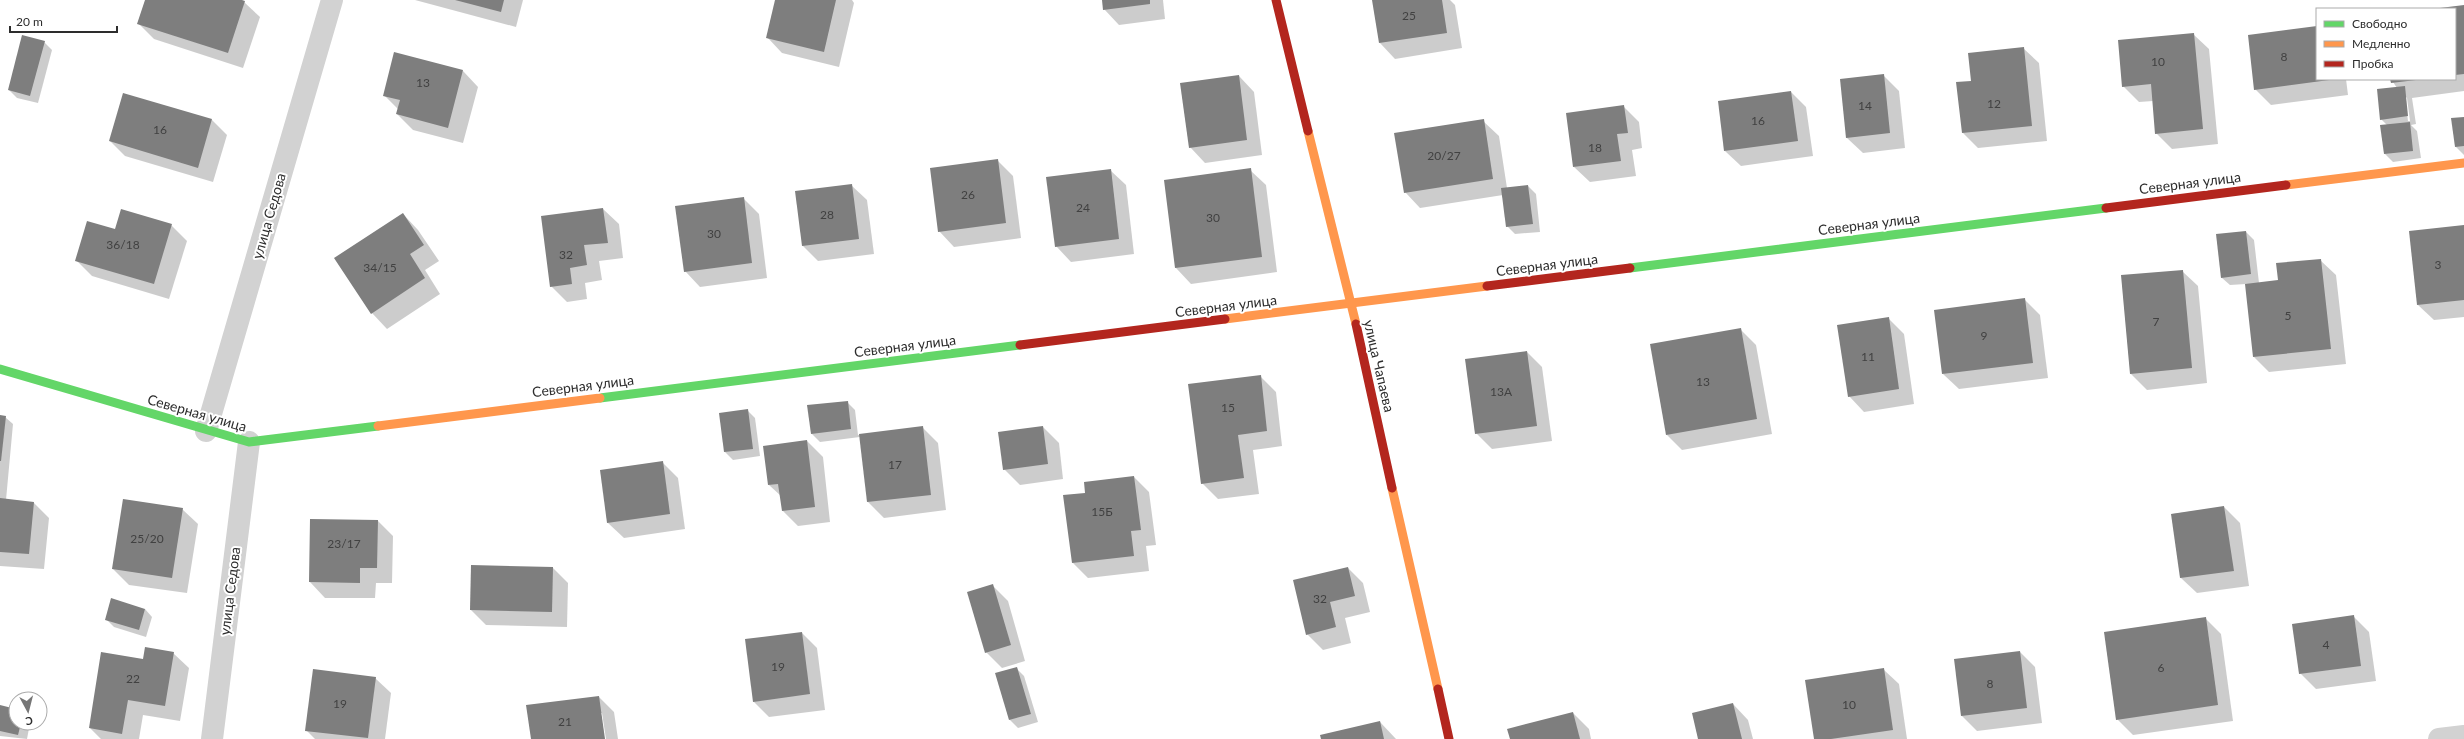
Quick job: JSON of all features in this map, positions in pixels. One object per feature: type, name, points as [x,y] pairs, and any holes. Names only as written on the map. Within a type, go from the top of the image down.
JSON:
[{"type":"street","name":"улица Седова","points":[[206,431],[332,0]]},
{"type":"street","name":"улица Чапаева","points":[[1276,0],[1351,304],[1449,739]]},
{"type":"street","name":"Северная улица","points":[[0,369],[206,431],[249,442],[2464,163]]},
{"type":"street","name":"улица Седова","points":[[212,739],[249,442]]},
{"type":"street","points":[[2439,739],[2464,736]]},
{"type":"building","points":[[145,0],[245,1],[228,53],[137,24]]},
{"type":"building","points":[[455,0],[504,0],[501,12]]},
{"type":"building","points":[[775,0],[836,0],[824,52],[766,38]]},
{"type":"building","points":[[1102,0],[1150,0],[1150,4],[1103,10]]},
{"type":"building","points":[[1372,0],[1442,0],[1447,33],[1379,43]]},
{"type":"building","points":[[2464,5],[2464,74],[2456,75],[2456,8],[2440,8]]},
{"type":"building","points":[[2316,26],[2316,80],[2329,80],[2254,90],[2248,35]]},
{"type":"building","points":[[2194,33],[2203,129],[2155,134],[2151,84],[2122,87],[2118,40]]},
{"type":"building","points":[[22,35],[45,41],[30,96],[8,90]]},
{"type":"building","points":[[2024,47],[2032,126],[1962,133],[1956,82],[1971,81],[1968,53]]},
{"type":"building","points":[[394,52],[463,70],[448,128],[396,114],[400,100],[383,96]]},
{"type":"building","points":[[1884,74],[1890,133],[1846,138],[1840,79]]},
{"type":"building","points":[[1239,75],[1247,140],[1189,148],[1180,83]]},
{"type":"building","points":[[2390,80],[2416,80],[2391,83]]},
{"type":"building","points":[[2405,86],[2408,116],[2380,120],[2377,89]]},
{"type":"building","points":[[1791,91],[1798,141],[1724,151],[1718,101]]},
{"type":"building","points":[[123,93],[212,119],[198,168],[109,141]]},
{"type":"building","points":[[1624,105],[1628,133],[1617,134],[1621,161],[1573,167],[1566,113]]},
{"type":"building","points":[[2464,117],[2464,146],[2455,147],[2451,118]]},
{"type":"building","points":[[1484,119],[1493,179],[1404,193],[1394,133]]},
{"type":"building","points":[[2410,122],[2413,151],[2384,154],[2380,125]]},
{"type":"building","points":[[998,159],[1006,223],[938,232],[930,168]]},
{"type":"building","points":[[1251,168],[1262,257],[1175,268],[1164,180]]},
{"type":"building","points":[[1111,169],[1119,239],[1055,247],[1046,177]]},
{"type":"building","points":[[852,184],[859,239],[802,246],[795,191]]},
{"type":"building","points":[[1528,185],[1533,224],[1506,227],[1501,188]]},
{"type":"building","points":[[744,197],[752,263],[684,272],[675,206]]},
{"type":"building","points":[[603,208],[608,243],[584,245],[587,265],[570,268],[572,284],[550,287],[541,216]]},
{"type":"building","points":[[121,209],[172,224],[154,284],[75,261],[87,221],[115,229]]},
{"type":"building","points":[[403,213],[424,245],[410,254],[425,278],[371,314],[334,258]]},
{"type":"building","points":[[2464,225],[2464,300],[2417,305],[2409,231]]},
{"type":"building","points":[[2246,231],[2251,274],[2221,278],[2216,234]]},
{"type":"building","points":[[2321,259],[2331,349],[2253,357],[2245,284],[2278,280],[2276,263]]},
{"type":"building","points":[[2183,270],[2192,368],[2130,374],[2121,275]]},
{"type":"building","points":[[2025,298],[2033,363],[1942,374],[1934,310]]},
{"type":"building","points":[[1889,317],[1899,389],[1848,397],[1837,325]]},
{"type":"building","points":[[1741,328],[1757,419],[1666,435],[1650,344]]},
{"type":"building","points":[[1527,351],[1537,426],[1475,434],[1465,359]]},
{"type":"building","points":[[1261,375],[1267,431],[1238,435],[1244,478],[1201,484],[1188,384]]},
{"type":"building","points":[[848,401],[851,429],[811,434],[807,405]]},
{"type":"building","points":[[748,409],[753,449],[724,452],[719,413]]},
{"type":"building","points":[[0,415],[6,416],[1,461],[0,461]]},
{"type":"building","points":[[923,426],[931,495],[867,502],[859,434]]},
{"type":"building","points":[[1043,426],[1048,464],[1003,470],[998,432]]},
{"type":"building","points":[[807,440],[815,507],[782,511],[778,484],[768,485],[763,446]]},
{"type":"building","points":[[663,461],[670,514],[607,523],[600,470]]},
{"type":"building","points":[[1134,476],[1141,530],[1131,531],[1134,556],[1072,563],[1063,495],[1085,493],[1084,482]]},
{"type":"building","points":[[0,498],[34,502],[29,554],[0,552]]},
{"type":"building","points":[[123,499],[183,508],[172,578],[112,569]]},
{"type":"building","points":[[2224,506],[2234,571],[2180,578],[2171,514]]},
{"type":"building","points":[[310,519],[378,520],[377,568],[360,568],[360,583],[309,582]]},
{"type":"building","points":[[471,565],[553,567],[552,612],[470,610]]},
{"type":"building","points":[[1348,567],[1355,596],[1330,602],[1336,627],[1306,635],[1293,580]]},
{"type":"building","points":[[993,584],[1011,645],[985,653],[967,592]]},
{"type":"building","points":[[111,598],[145,609],[139,630],[105,620]]},
{"type":"building","points":[[2354,615],[2361,666],[2299,674],[2292,624]]},
{"type":"building","points":[[2206,617],[2218,705],[2116,720],[2104,632]]},
{"type":"building","points":[[802,632],[810,694],[753,702],[745,639]]},
{"type":"building","points":[[145,647],[174,652],[165,706],[128,700],[122,734],[89,728],[101,652],[143,659]]},
{"type":"building","points":[[2020,651],[2027,708],[1961,716],[1954,659]]},
{"type":"building","points":[[1017,667],[1031,714],[1009,720],[995,673]]},
{"type":"building","points":[[1884,668],[1893,730],[1831,739],[1814,739],[1805,680]]},
{"type":"building","points":[[313,669],[376,677],[368,738],[305,731]]},
{"type":"building","points":[[599,696],[605,739],[531,739],[526,705]]},
{"type":"building","points":[[1733,703],[1742,739],[1698,739],[1692,713]]},
{"type":"building","points":[[0,705],[8,707],[8,731],[19,731],[18,735],[0,731]]},
{"type":"building","points":[[1573,712],[1580,739],[1510,739],[1507,729]]},
{"type":"building","points":[[1380,721],[1384,739],[1321,739],[1320,735]]},
{"type":"traffic: fast","points":[[1630,268],[2106,208]]},
{"type":"traffic: fast","points":[[600,398],[1020,345]]},
{"type":"traffic: fast","points":[[0,369],[249,442],[378,426]]},
{"type":"traffic: slow","points":[[1308,131],[1356,324]]},
{"type":"traffic: slow","points":[[2286,185],[2464,163]]},
{"type":"traffic: slow","points":[[1225,319],[1487,286]]},
{"type":"traffic: slow","points":[[378,426],[600,398]]},
{"type":"traffic: slow","points":[[1392,488],[1438,689]]},
{"type":"traffic: jam","points":[[1276,0],[1308,131]]},
{"type":"traffic: jam","points":[[2106,208],[2286,185]]},
{"type":"traffic: jam","points":[[1487,286],[1630,268]]},
{"type":"traffic: jam","points":[[1020,345],[1225,319]]},
{"type":"traffic: jam","points":[[1356,324],[1392,488]]},
{"type":"traffic: jam","points":[[1438,689],[1449,739]]}]
